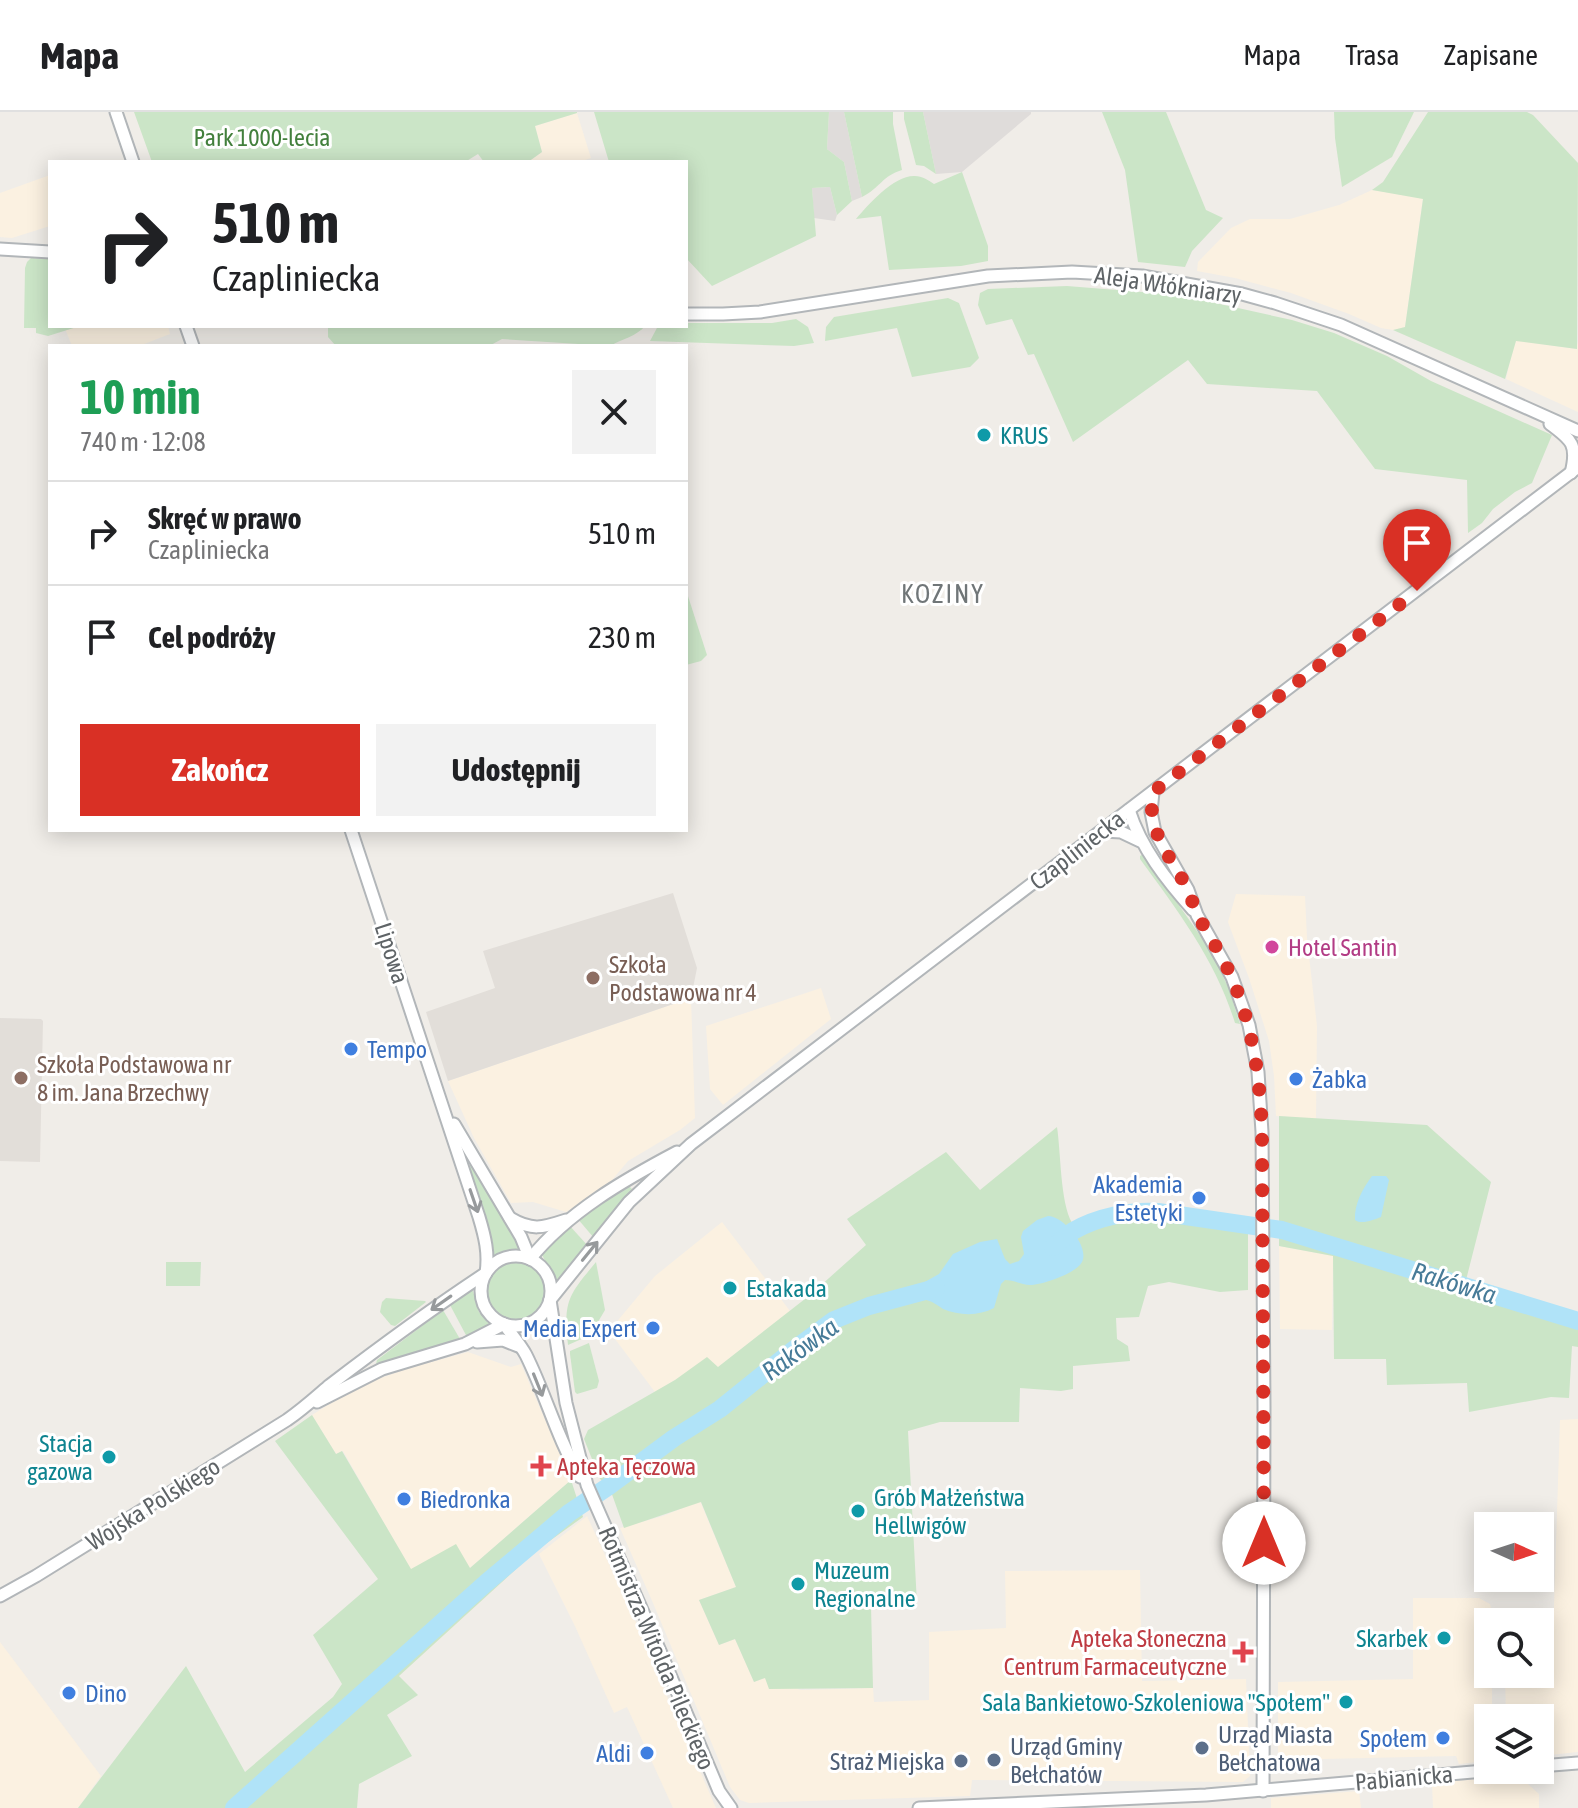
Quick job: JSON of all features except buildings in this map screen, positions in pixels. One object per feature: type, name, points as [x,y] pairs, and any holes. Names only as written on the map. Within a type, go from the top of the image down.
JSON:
[{"type":"street","points":[[116,112],[132,160]]},
{"type":"street","points":[[0,249],[48,252]]},
{"type":"street","name":"Aleja Włókniarzy","points":[[688,314],[760,312],[1007,274],[1090,272],[1142,276],[1242,294],[1302,311],[1341,325],[1578,431]]},
{"type":"street","points":[[1530,410],[1570,438],[1575,453],[1575,470]]},
{"type":"street","name":"Czapliniecka","points":[[550,1300],[629,1202],[691,1144],[1575,470]]},
{"type":"street","points":[[1153,792],[1151,812],[1155,832],[1232,977],[1249,1025],[1260,1096],[1264,1406],[1263,1791]]},
{"type":"street","points":[[1129,810],[1155,832]]},
{"type":"street","points":[[1129,810],[1141,842],[1197,915]]},
{"type":"street","points":[[1103,831],[1121,832],[1141,842]]},
{"type":"street","name":"Lipowa","points":[[352,832],[486,1241],[486,1273]]},
{"type":"street","name":"Lipowa","points":[[432,1076],[458,1132],[521,1237],[530,1259]]},
{"type":"street","name":"Czapliniecka","points":[[530,1259],[567,1220],[646,1168],[691,1144]]},
{"type":"street","points":[[510,1218],[527,1227],[537,1228],[567,1220]]},
{"type":"street","points":[[520,1256],[530,1259],[545,1271],[549,1280],[550,1300],[541,1317],[532,1323],[523,1326],[504,1324],[487,1312],[481,1293],[482,1282],[492,1265],[501,1260],[520,1256]]},
{"type":"street","name":"Wojska Polskiego","points":[[303,1409],[442,1302],[486,1273]]},
{"type":"street","name":"Rotmistrza Witolda Pileckiego","points":[[550,1300],[566,1403],[587,1485]]},
{"type":"street","name":"Wojska Polskiego","points":[[0,1596],[47,1570],[303,1409],[382,1369],[465,1344],[504,1324]]},
{"type":"street","name":"Rotmistrza Witolda Pileckiego","points":[[504,1324],[524,1352],[571,1462],[587,1485],[719,1791],[731,1808]]},
{"type":"street","points":[[465,1344],[503,1340],[524,1352]]},
{"type":"street","points":[[1554,1765],[1578,1763]]},
{"type":"street","name":"Pabianicka","points":[[919,1808],[1263,1791],[1474,1772]]},
{"type":"shaded area","points":[[829,112],[844,112],[862,197],[852,201],[844,162],[827,149]]},
{"type":"shaded area","points":[[923,112],[1031,114],[962,172],[936,174]]},
{"type":"shaded area","points":[[577,113],[591,158],[531,160],[542,152],[535,126]]},
{"type":"shaded area","points":[[48,176],[48,227],[12,238],[0,237],[0,193]]},
{"type":"shaded area","points":[[830,187],[837,215],[835,221],[814,218],[812,188]]},
{"type":"shaded area","points":[[1372,190],[1423,198],[1405,328],[1381,328],[1291,293],[1197,271],[1198,262],[1231,228],[1250,219],[1290,219],[1339,205]]},
{"type":"shaded area","points":[[65,328],[168,328],[170,334],[144,344],[71,344]]},
{"type":"shaded area","points":[[1515,340],[1576,349],[1578,342],[1578,412],[1506,379]]},
{"type":"shaded area","name":"Szkoła Podstawowa nr 4","points":[[673,893],[697,968],[691,998],[448,1081],[426,1012],[495,988],[483,951]]},
{"type":"shaded area","points":[[1236,894],[1305,896],[1317,1026],[1316,1119],[1276,1116],[1269,1041],[1228,922]]},
{"type":"shaded area","points":[[821,988],[831,1019],[723,1105],[710,1089],[706,1026]]},
{"type":"shaded area","points":[[691,998],[695,1118],[628,1161],[607,1186],[566,1212],[533,1202],[511,1203],[474,1138],[448,1081]]},
{"type":"shaded area","name":"Szkoła Podstawowa nr 8 im. Jana Brzechwy","points":[[0,1018],[43,1021],[40,1162],[0,1161]]},
{"type":"shaded area","points":[[722,1222],[790,1311],[717,1368],[675,1380],[655,1392],[609,1331],[655,1276]]},
{"type":"shaded area","points":[[1279,1246],[1333,1256],[1332,1330],[1280,1329]]},
{"type":"shaded area","points":[[468,1352],[511,1367],[521,1364],[571,1480],[470,1568],[411,1570],[343,1451],[336,1454],[312,1415],[350,1391],[378,1379]]},
{"type":"shaded area","points":[[1578,1419],[1578,1752],[1554,1755],[1554,1704],[1506,1704],[1505,1688],[1554,1688],[1560,1420]]},
{"type":"shaded area","points":[[700,1501],[736,1587],[699,1600],[719,1645],[735,1639],[754,1682],[765,1678],[801,1690],[873,1688],[874,1702],[929,1700],[929,1632],[1006,1628],[1005,1571],[1140,1570],[1142,1681],[1246,1679],[1250,1776],[1243,1782],[972,1780],[970,1796],[749,1803],[740,1800],[730,1787],[620,1528]]},
{"type":"shaded area","points":[[587,1516],[716,1808],[673,1808],[627,1707],[614,1713],[539,1554]]},
{"type":"shaded area","points":[[1413,1598],[1479,1598],[1490,1604],[1491,1608],[1474,1608],[1474,1688],[1492,1688],[1492,1704],[1474,1704],[1474,1762],[1459,1764],[1456,1756],[1278,1760],[1278,1682],[1413,1679]]},
{"type":"shaded area","points":[[0,1642],[101,1776],[78,1808],[0,1808]]},
{"type":"shaded area","points":[[1474,1780],[1474,1784],[1528,1784],[1539,1794],[1539,1808],[1433,1808],[1432,1783]]},
{"type":"shaded area","points":[[1359,1791],[1361,1808],[1271,1808],[1271,1798]]},
{"type":"green space","name":"Park 1000-lecia","points":[[134,112],[577,112],[535,126],[542,152],[531,160],[482,160],[478,154],[468,160],[151,160]]},
{"type":"green space","points":[[594,112],[829,112],[827,149],[844,162],[852,201],[837,215],[830,187],[812,188],[816,236],[712,286],[688,260],[688,160],[608,160]]},
{"type":"green space","points":[[844,112],[893,112],[902,170],[890,175],[862,197]]},
{"type":"green space","points":[[904,112],[923,112],[936,174],[916,165]]},
{"type":"green space","points":[[1102,112],[1166,112],[1206,210],[1223,218],[1192,251],[1185,267],[1138,262],[1125,170]]},
{"type":"green space","points":[[1334,112],[1414,112],[1392,157],[1342,187]]},
{"type":"green space","points":[[1428,112],[1527,112],[1578,163],[1577,349],[1516,341],[1505,379],[1393,330],[1405,327],[1423,199],[1372,190],[1383,182]]},
{"type":"green space","points":[[962,172],[988,246],[988,261],[961,266],[889,270],[881,216],[856,219],[882,192],[899,180],[918,176],[934,184]]},
{"type":"green space","points":[[31,258],[48,259],[48,328],[74,328],[48,336],[36,333],[36,328],[24,328],[27,262]]},
{"type":"green space","points":[[1067,286],[1179,295],[1292,320],[1334,333],[1387,356],[1431,381],[1552,435],[1532,483],[1493,509],[1482,523],[1468,533],[1467,480],[1375,469],[1317,391],[1207,384],[1188,360],[1073,442],[1034,354],[1028,355],[1012,319],[986,325],[978,305],[980,293],[988,289]]},
{"type":"green space","points":[[948,298],[959,303],[979,358],[970,367],[912,377],[897,328],[825,341],[826,327],[834,317]]},
{"type":"green space","points":[[796,319],[808,327],[814,343],[794,346],[650,341],[657,328],[688,328],[688,323],[772,323]]},
{"type":"green space","points":[[328,328],[643,328],[614,344],[502,339],[493,344],[334,344],[328,337]]},
{"type":"green space","points":[[688,596],[707,655],[701,661],[688,664]]},
{"type":"green space","points":[[1143,854],[1211,951],[1229,989],[1240,1024],[1235,1023],[1227,1000],[1195,937],[1140,859]]},
{"type":"green space","points":[[1279,1116],[1427,1125],[1491,1182],[1465,1284],[1578,1318],[1578,1347],[1572,1346],[1569,1398],[1551,1397],[1469,1412],[1467,1383],[1387,1385],[1386,1359],[1334,1359],[1333,1256],[1279,1246]]},
{"type":"green space","points":[[1057,1127],[1063,1190],[1072,1223],[1139,1203],[1248,1217],[1248,1290],[1220,1292],[1169,1282],[1148,1286],[1139,1317],[1116,1318],[1117,1339],[1128,1346],[1130,1361],[1073,1366],[1073,1389],[1020,1388],[1019,1422],[940,1422],[908,1431],[917,1604],[871,1606],[873,1688],[769,1689],[765,1678],[754,1682],[735,1639],[719,1645],[699,1600],[736,1587],[701,1502],[624,1528],[609,1486],[600,1479],[584,1439],[588,1430],[675,1380],[707,1357],[718,1367],[810,1295],[866,1245],[847,1219],[946,1152],[980,1190]]},
{"type":"green space","points":[[471,1165],[522,1251],[494,1256],[492,1240],[468,1166]]},
{"type":"green space","points":[[629,1186],[632,1189],[594,1238],[577,1218]]},
{"type":"green space","points":[[569,1225],[588,1246],[557,1283],[541,1253]]},
{"type":"green space","points":[[166,1262],[201,1262],[200,1286],[166,1286]]},
{"type":"green space","points":[[516,1262],[527,1264],[536,1271],[543,1280],[543,1302],[536,1311],[527,1318],[516,1320],[505,1318],[496,1311],[489,1302],[487,1291],[489,1280],[496,1271],[505,1264]]},
{"type":"green space","points":[[596,1262],[605,1310],[595,1333],[568,1345],[566,1318],[570,1299]]},
{"type":"green space","points":[[470,1290],[479,1312],[491,1326],[467,1337],[450,1305]]},
{"type":"green space","points":[[386,1298],[426,1302],[395,1326],[380,1312]]},
{"type":"green space","points":[[443,1310],[460,1339],[376,1364],[377,1360]]},
{"type":"green space","points":[[589,1343],[599,1381],[597,1388],[577,1394],[570,1351]]},
{"type":"green space","points":[[312,1415],[336,1454],[342,1451],[411,1569],[456,1544],[470,1568],[571,1480],[583,1517],[537,1550],[399,1676],[418,1695],[387,1715],[412,1756],[359,1784],[357,1808],[78,1808],[186,1666],[245,1772],[333,1697],[342,1684],[313,1635],[378,1579],[275,1441]]},
{"type":"water","points":[[1372,1176],[1386,1176],[1389,1180],[1381,1217],[1361,1222],[1355,1220],[1355,1214],[1362,1191]]},
{"type":"water","points":[[1048,1216],[1061,1221],[1079,1240],[1082,1262],[1073,1270],[1059,1278],[1035,1284],[1005,1280],[994,1308],[976,1314],[949,1311],[915,1294],[914,1288],[939,1274],[953,1254],[980,1242],[997,1239],[1010,1264],[1019,1261],[1024,1254],[1023,1231]]},
{"type":"waterway","name":"Rakówka","points":[[1053,1247],[1073,1231],[1103,1218],[1126,1213],[1158,1212],[1282,1230],[1578,1321]]},
{"type":"waterway","name":"Rakówka","points":[[234,1808],[569,1513],[720,1409],[834,1320],[869,1306],[936,1288]]},
{"type":"place","name":"KRUS","points":[[984,435]]},
{"type":"place","name":"Hotel Santin","points":[[1272,947]]},
{"type":"place","name":"Szkoła Podstawowa nr 4","points":[[593,978]]},
{"type":"place","name":"Tempo","points":[[351,1049]]},
{"type":"place","name":"Szkoła Podstawowa nr 8 im. Jana Brzechwy","points":[[21,1078]]},
{"type":"place","name":"Żabka","points":[[1296,1079]]},
{"type":"place","name":"Akademia Estetyki","points":[[1199,1198]]},
{"type":"place","name":"Estakada","points":[[730,1288]]},
{"type":"place","name":"Media Expert","points":[[653,1328]]},
{"type":"place","name":"Stacja gazowa","points":[[109,1457]]},
{"type":"place","name":"Apteka Tęczowa","points":[[541,1466]]},
{"type":"place","name":"Biedronka","points":[[404,1499]]},
{"type":"place","name":"Grób Małżeństwa Hellwigów","points":[[858,1511]]},
{"type":"place","name":"Muzeum Regionalne","points":[[798,1584]]},
{"type":"place","name":"Skarbek","points":[[1444,1638]]},
{"type":"place","name":"Apteka Słoneczna Centrum Farmaceutyczne","points":[[1243,1652]]},
{"type":"place","name":"Dino","points":[[69,1693]]},
{"type":"place","name":"Sala Bankietowo-Szkoleniowa \"Społem\"","points":[[1346,1702]]},
{"type":"place","name":"Społem","points":[[1443,1738]]},
{"type":"place","name":"Urząd Miasta Bełchatowa","points":[[1202,1748]]},
{"type":"place","name":"Aldi","points":[[647,1753]]},
{"type":"place","name":"Urząd Gminy Bełchatów","points":[[994,1760]]},
{"type":"place","name":"Straż Miejska","points":[[961,1761]]},
{"type":"district","name":"KOZINY","points":[[943,594]]},
{"type":"route","points":[[1264,1543],[1262,1132],[1254,1048],[1232,977],[1155,832],[1151,803],[1153,792],[1417,591]]}]
